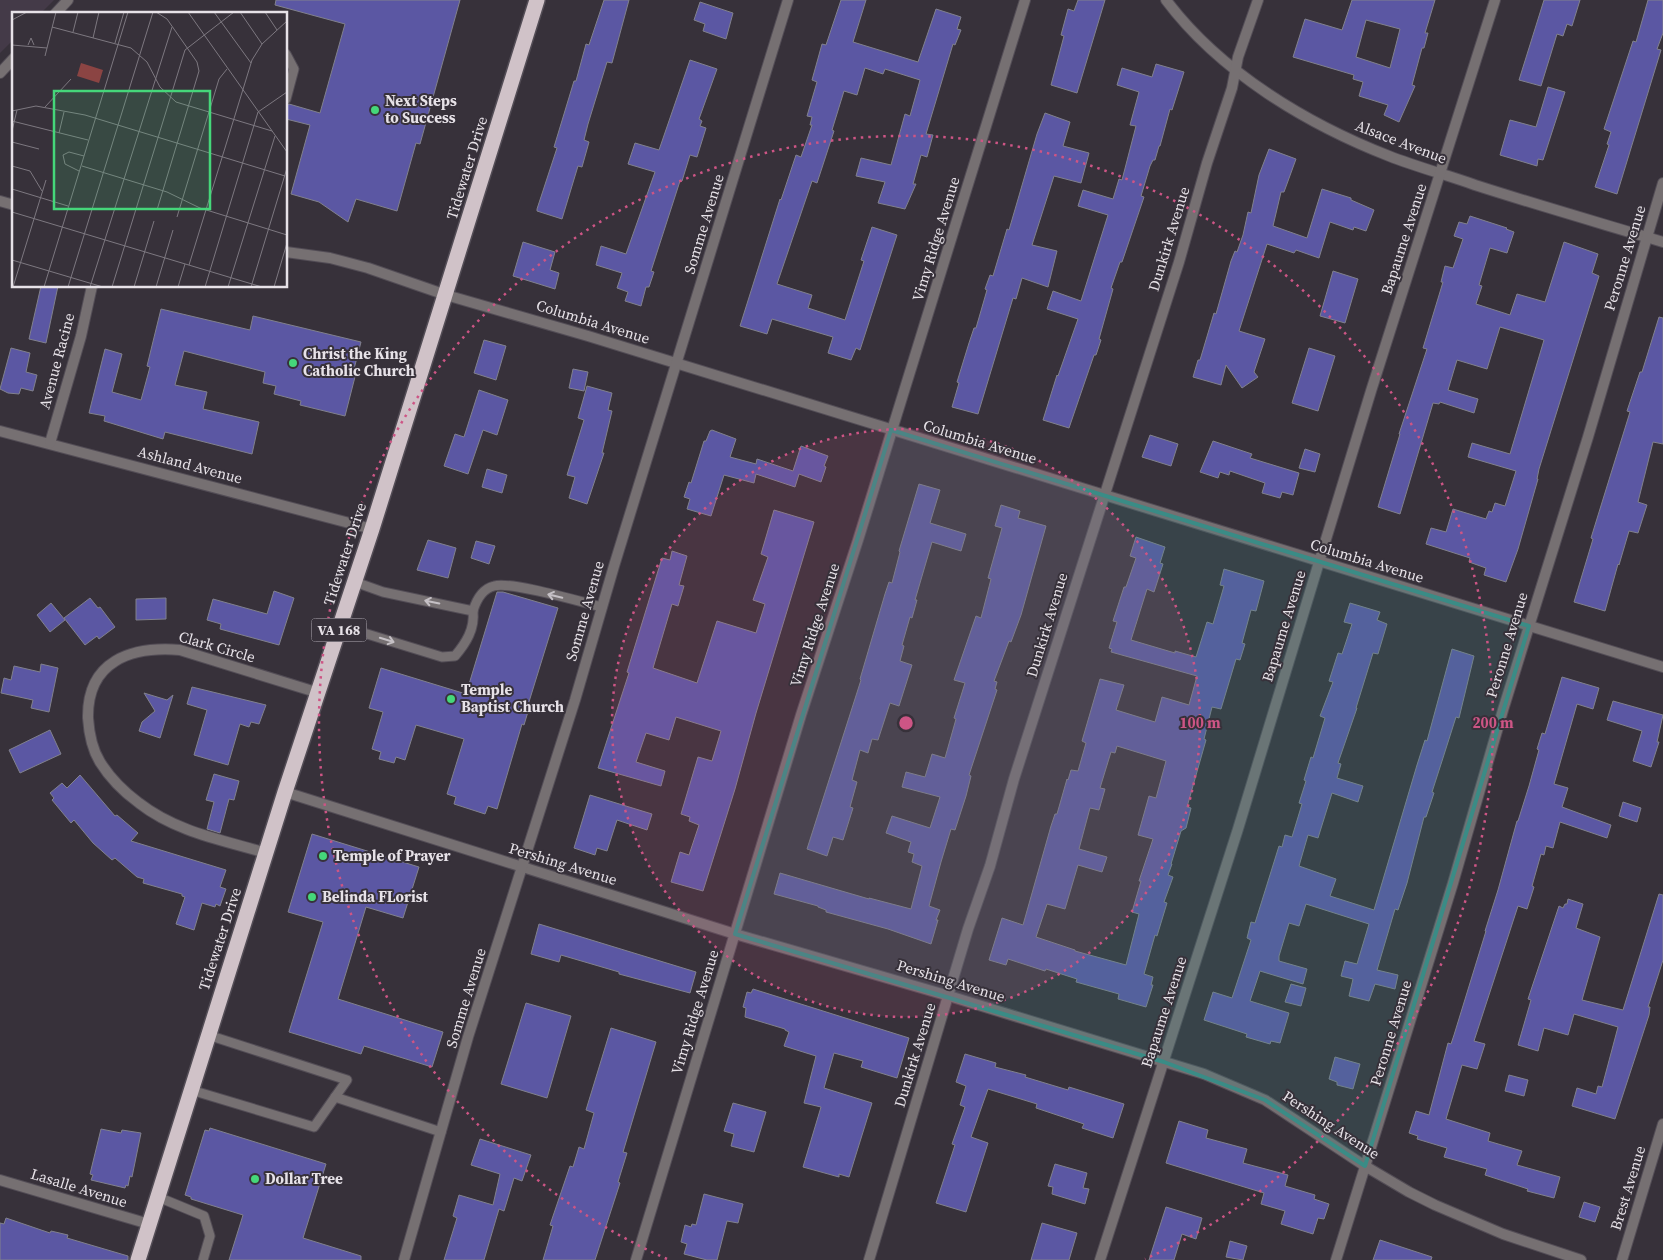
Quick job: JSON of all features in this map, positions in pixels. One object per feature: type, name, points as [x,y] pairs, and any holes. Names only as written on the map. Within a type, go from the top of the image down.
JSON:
[{"type":"highway","name":"Tidewater Drive","points":[[138,1260],[285,792],[372,529],[537,0]]},
{"type":"street","points":[[58,12],[68,0]]},
{"type":"street","name":"Somme Avenue","points":[[404,1260],[468,1037],[523,868],[788,0]]},
{"type":"street","name":"Vimy Ridge Avenue","points":[[636,1260],[735,934],[1025,0]]},
{"type":"street","name":"Alsace Avenue","points":[[1166,0],[1203,41],[1262,90],[1297,112],[1348,139],[1440,174],[1663,242]]},
{"type":"street","name":"Dunkirk Avenue","points":[[869,1260],[968,929],[990,866],[1014,779],[1179,262],[1207,163],[1232,88],[1238,57],[1258,0]]},
{"type":"street","name":"Bapaume Avenue","points":[[1100,1260],[1238,829],[1319,562],[1495,0]]},
{"type":"street","points":[[0,73],[12,60]]},
{"type":"street","name":"Peronne Avenue","points":[[1336,1260],[1453,883],[1503,710],[1588,437],[1663,183]]},
{"type":"street","name":"Columbia Avenue","points":[[288,252],[330,258],[368,268],[446,295],[677,363],[1663,667]]},
{"type":"street","name":"Avenue Racine","points":[[50,443],[81,336],[92,288]]},
{"type":"street","name":"Ashland Avenue","points":[[0,431],[372,529]]},
{"type":"street","name":"Clark Circle","points":[[266,853],[182,828],[158,817],[111,778],[92,745],[88,704],[92,687],[111,663],[139,651],[159,648],[180,650],[319,693]]},
{"type":"street","name":"Pershing Avenue","points":[[285,792],[735,934],[949,996],[1204,1074],[1266,1100],[1365,1166],[1435,1205],[1502,1234],[1581,1260]]},
{"type":"street","name":"Brest Avenue","points":[[1622,1260],[1663,1124]]},
{"type":"street","name":"Lasalle Avenue","points":[[0,1180],[149,1224]]},
{"type":"lane","points":[[288,58],[294,69],[288,92]]},
{"type":"lane","points":[[355,582],[383,592],[473,611]]},
{"type":"lane","points":[[341,626],[442,657],[455,656],[466,643],[474,619],[473,611],[478,597],[493,586],[511,586],[602,607]]},
{"type":"lane","points":[[191,1090],[314,1127],[347,1080],[208,1035]]},
{"type":"lane","points":[[335,1097],[441,1132]]},
{"type":"lane","points":[[158,1197],[204,1216],[210,1236],[204,1260]]},
{"type":"highlighted area","points":[[891,430],[1529,626],[1365,1166],[1265,1100],[1164,1062],[735,934]]},
{"type":"shaded area","points":[[0,0],[54,0],[42,12],[12,12],[12,41],[0,53]]},
{"type":"building","name":"Next Steps to Success","points":[[276,0],[460,0],[420,144],[416,143],[397,211],[356,199],[348,222],[319,202],[291,194],[310,125],[288,120],[288,104],[320,113],[345,24],[275,5]]},
{"type":"building","points":[[604,0],[629,0],[612,63],[607,62],[588,124],[584,140],[589,142],[582,167],[578,166],[562,219],[537,211],[537,209],[557,148],[554,147],[574,81],[576,81],[586,44],[589,45]]},
{"type":"building","points":[[841,0],[866,0],[853,42],[918,62],[936,9],[961,17],[957,29],[961,30],[955,45],[953,44],[926,134],[933,135],[927,157],[921,155],[913,184],[916,184],[905,209],[878,203],[885,182],[856,176],[861,158],[891,165],[905,114],[910,116],[920,80],[885,69],[883,74],[865,68],[857,95],[844,91],[832,130],[834,131],[817,183],[812,181],[777,284],[812,295],[808,308],[845,320],[864,261],[861,260],[872,227],[897,235],[860,350],[856,348],[851,360],[828,353],[833,337],[772,319],[767,334],[740,326],[780,199],[796,155],[801,157],[812,125],[810,125],[812,117],[807,116],[817,82],[812,80],[822,44],[826,45]]},
{"type":"building","points":[[1078,0],[1105,0],[1077,93],[1051,85],[1064,36],[1061,35],[1068,9],[1074,11]]},
{"type":"building","points":[[1352,0],[1435,0],[1425,33],[1428,33],[1424,48],[1422,48],[1412,85],[1415,86],[1399,122],[1384,115],[1388,105],[1359,96],[1363,82],[1353,79],[1354,75],[1293,57],[1305,19],[1342,30]],"holes":[[[1366,20],[1400,29],[1390,68],[1356,57]]]},
{"type":"building","points":[[1544,0],[1580,0],[1572,26],[1567,24],[1563,36],[1557,34],[1541,86],[1519,80]]},
{"type":"building","points":[[1648,0],[1663,0],[1663,33],[1657,49],[1661,50],[1617,194],[1595,187],[1609,145],[1607,144],[1611,132],[1604,129],[1633,41],[1636,42]]},
{"type":"building","points":[[700,2],[733,13],[726,39],[703,31],[705,24],[694,20]]},
{"type":"building","points":[[690,60],[717,69],[699,119],[702,121],[700,126],[706,128],[697,157],[690,155],[682,181],[680,181],[651,271],[654,272],[649,287],[646,287],[641,306],[625,301],[628,292],[617,288],[622,273],[596,265],[601,246],[626,254],[655,172],[628,164],[635,143],[659,150]]},
{"type":"building","points":[[1156,64],[1184,72],[1172,110],[1170,109],[1155,160],[1153,160],[1150,166],[1141,196],[1144,197],[1111,288],[1113,289],[1099,339],[1101,340],[1069,428],[1043,420],[1057,375],[1078,319],[1047,309],[1053,291],[1081,301],[1108,215],[1078,206],[1083,190],[1113,199],[1119,179],[1122,180],[1136,126],[1130,125],[1139,92],[1117,85],[1122,68],[1152,77]]},
{"type":"building","points":[[1548,87],[1565,92],[1543,160],[1538,159],[1537,166],[1500,155],[1510,120],[1536,127]]},
{"type":"building","points":[[1045,113],[1070,122],[1063,146],[1089,153],[1081,183],[1054,176],[1032,245],[1057,251],[1048,287],[1022,278],[1016,299],[1013,298],[978,414],[952,407],[959,383],[957,382],[974,328],[976,328],[987,290],[985,289],[990,275],[993,276],[1007,229],[1009,230]]},
{"type":"building","points":[[1269,149],[1296,159],[1284,192],[1281,192],[1273,226],[1307,238],[1322,189],[1351,198],[1351,200],[1374,210],[1366,231],[1354,227],[1353,230],[1330,222],[1319,258],[1296,250],[1294,253],[1267,244],[1239,331],[1265,339],[1254,372],[1258,377],[1242,388],[1226,365],[1221,385],[1193,377],[1214,313],[1216,314],[1231,261],[1235,251],[1237,252],[1243,235],[1248,212],[1251,213],[1259,175]]},
{"type":"building","points":[[1470,216],[1514,232],[1507,253],[1490,248],[1479,285],[1482,286],[1476,304],[1510,315],[1517,294],[1545,302],[1564,242],[1598,254],[1592,273],[1599,276],[1539,469],[1538,479],[1518,549],[1506,582],[1484,575],[1486,568],[1469,562],[1470,558],[1426,544],[1431,528],[1446,532],[1453,509],[1486,519],[1489,511],[1492,512],[1495,503],[1505,506],[1516,471],[1468,457],[1472,443],[1510,454],[1544,340],[1500,327],[1487,369],[1457,360],[1448,390],[1478,399],[1474,413],[1440,402],[1439,404],[1433,403],[1400,514],[1378,507],[1399,434],[1427,349],[1423,348],[1443,282],[1441,282],[1445,266],[1453,268],[1463,239],[1454,236],[1459,222],[1467,224]]},
{"type":"building","points":[[523,242],[555,252],[550,270],[559,273],[555,289],[513,276]]},
{"type":"building","points":[[1333,271],[1358,279],[1345,323],[1320,316]]},
{"type":"building","points":[[41,288],[58,288],[46,343],[29,339]]},
{"type":"building","points":[[161,309],[250,330],[253,316],[361,342],[354,369],[357,369],[345,416],[300,405],[301,401],[274,394],[276,386],[263,383],[265,372],[184,351],[175,385],[207,392],[203,409],[259,422],[252,454],[165,432],[163,439],[104,421],[105,416],[89,413],[105,349],[122,354],[112,392],[141,400],[150,367],[147,366]]},
{"type":"building","points":[[1659,317],[1663,318],[1663,444],[1653,442],[1638,502],[1647,505],[1638,533],[1629,531],[1605,611],[1574,602],[1593,539],[1591,538],[1630,412],[1627,411],[1640,372],[1642,372]]},
{"type":"building","points":[[484,340],[506,346],[496,380],[474,373]]},
{"type":"building","points":[[11,348],[30,353],[26,372],[37,375],[33,391],[21,388],[19,394],[8,393],[0,389]]},
{"type":"building","points":[[1309,348],[1335,356],[1318,411],[1292,403]]},
{"type":"building","points":[[573,369],[588,372],[584,391],[569,388]]},
{"type":"building","points":[[587,386],[612,393],[608,410],[612,411],[602,453],[604,453],[587,504],[569,498],[575,477],[567,475],[584,420],[578,418]]},
{"type":"building","points":[[479,390],[508,400],[497,435],[483,430],[468,474],[444,466],[455,434],[464,437]]},
{"type":"building","points":[[712,430],[736,439],[730,457],[756,464],[757,459],[793,471],[801,446],[828,456],[821,482],[799,474],[795,487],[756,474],[754,483],[724,475],[711,516],[687,509],[690,499],[684,497],[689,482],[691,483],[704,441],[706,441]]},
{"type":"building","points":[[1150,435],[1178,444],[1171,466],[1142,457]]},
{"type":"building","points":[[1213,441],[1252,454],[1250,458],[1299,473],[1293,495],[1282,492],[1280,498],[1262,493],[1265,483],[1230,471],[1229,475],[1220,472],[1218,478],[1200,472]]},
{"type":"building","points":[[1305,449],[1320,454],[1315,472],[1299,468]]},
{"type":"building","points":[[487,469],[507,475],[502,493],[482,487]]},
{"type":"building","points":[[919,484],[940,490],[930,523],[966,534],[961,551],[932,542],[915,600],[917,600],[912,618],[910,617],[902,645],[904,646],[900,661],[912,665],[899,706],[890,703],[878,740],[872,739],[868,753],[860,750],[852,780],[857,782],[850,807],[853,808],[843,840],[833,837],[827,856],[807,849],[861,680],[885,594],[889,582],[892,583],[899,551]]},
{"type":"building","points":[[1001,505],[1020,511],[1018,518],[1046,526],[1021,615],[994,681],[997,682],[995,689],[997,690],[969,775],[971,776],[966,796],[955,830],[951,829],[941,862],[929,906],[940,910],[931,944],[888,929],[826,912],[826,910],[818,906],[774,894],[780,873],[911,909],[922,866],[912,862],[914,854],[908,852],[911,842],[886,833],[892,816],[930,828],[940,797],[902,787],[906,772],[925,777],[932,754],[945,758],[956,719],[954,718],[965,683],[954,680],[976,616],[981,618],[991,579],[988,578],[1002,528],[995,526]]},
{"type":"building","points":[[774,510],[814,522],[703,891],[671,882],[680,852],[689,855],[699,825],[689,821],[690,817],[681,814],[698,757],[712,761],[721,731],[676,717],[669,740],[646,733],[636,762],[665,771],[661,786],[598,768],[629,673],[627,672],[662,558],[670,560],[672,551],[687,556],[679,585],[684,586],[678,606],[672,604],[653,668],[697,683],[717,621],[756,633],[765,604],[753,600],[768,557],[761,554]]},
{"type":"building","points":[[1136,537],[1165,547],[1160,563],[1163,564],[1154,592],[1147,589],[1131,640],[1196,657],[1207,622],[1213,624],[1224,586],[1220,585],[1224,569],[1264,581],[1256,611],[1251,610],[1242,643],[1245,644],[1240,660],[1236,659],[1221,709],[1212,707],[1204,739],[1206,740],[1187,807],[1191,808],[1186,828],[1181,831],[1168,875],[1173,877],[1164,902],[1167,903],[1157,936],[1155,935],[1144,974],[1153,977],[1151,985],[1153,985],[1146,1007],[1118,999],[1119,994],[1076,982],[1077,979],[1046,969],[1045,971],[1008,959],[1006,965],[989,960],[1002,918],[1023,925],[1051,826],[1055,814],[1057,814],[1067,779],[1071,770],[1078,771],[1086,743],[1082,741],[1100,679],[1124,685],[1116,710],[1155,722],[1162,697],[1189,705],[1197,676],[1111,652],[1112,649],[1109,648],[1117,622],[1113,621],[1136,558],[1130,556]],"holes":[[[1117,746],[1166,761],[1156,798],[1149,796],[1138,835],[1153,839],[1139,881],[1141,881],[1132,912],[1139,914],[1126,965],[1075,951],[1036,937],[1047,904],[1065,909],[1078,865],[1102,872],[1107,857],[1079,849],[1090,808],[1099,810],[1105,789],[1100,788],[1111,752],[1115,753]]]},
{"type":"building","points":[[428,540],[456,548],[448,578],[417,570]]},
{"type":"building","points":[[476,541],[495,546],[489,564],[471,558]]},
{"type":"building","points":[[274,591],[294,598],[279,645],[220,629],[221,624],[207,620],[213,599],[267,614]]},
{"type":"building","name":"Temple Baptist Church","points":[[497,592],[503,592],[558,608],[497,809],[488,806],[485,814],[454,804],[456,797],[447,794],[464,739],[416,725],[405,760],[396,757],[394,763],[379,759],[381,752],[372,749],[383,712],[369,708],[381,668],[466,694]]},
{"type":"building","points":[[90,598],[98,608],[100,607],[115,627],[99,639],[97,636],[85,645],[64,618]]},
{"type":"building","points":[[166,598],[166,619],[136,620],[136,599]]},
{"type":"building","points":[[51,603],[65,620],[50,632],[37,615]]},
{"type":"building","points":[[1350,603],[1380,612],[1377,620],[1387,624],[1378,654],[1373,653],[1338,763],[1341,764],[1337,778],[1363,786],[1358,802],[1332,793],[1318,838],[1308,835],[1299,866],[1336,879],[1330,896],[1374,910],[1417,765],[1425,740],[1427,741],[1452,649],[1474,656],[1459,718],[1456,717],[1432,792],[1434,793],[1426,817],[1424,817],[1407,883],[1398,910],[1395,909],[1377,970],[1398,975],[1395,989],[1375,984],[1369,1001],[1349,996],[1353,979],[1341,976],[1345,961],[1357,964],[1369,924],[1306,904],[1299,926],[1289,923],[1279,956],[1279,961],[1307,969],[1303,984],[1260,971],[1250,1001],[1289,1013],[1280,1043],[1271,1041],[1270,1044],[1246,1037],[1247,1034],[1204,1020],[1213,992],[1232,998],[1251,940],[1247,938],[1251,922],[1255,923],[1279,846],[1282,847],[1285,835],[1292,837],[1302,804],[1299,803],[1306,781],[1304,780],[1325,718],[1320,716],[1333,682],[1329,681],[1338,653],[1342,654],[1352,624],[1344,622]]},
{"type":"building","points":[[41,664],[58,668],[49,712],[31,708],[33,700],[1,693],[4,678],[11,680],[14,666],[40,672]]},
{"type":"building","points":[[1562,677],[1599,688],[1593,709],[1577,704],[1554,784],[1568,788],[1562,807],[1611,825],[1607,838],[1560,822],[1553,848],[1546,846],[1544,855],[1541,854],[1527,909],[1518,906],[1474,1041],[1485,1044],[1477,1069],[1462,1065],[1446,1119],[1490,1133],[1488,1141],[1522,1151],[1517,1165],[1560,1177],[1554,1198],[1527,1191],[1528,1189],[1485,1175],[1487,1169],[1444,1157],[1447,1148],[1417,1139],[1418,1136],[1409,1133],[1416,1111],[1429,1115],[1448,1043],[1451,1044],[1454,1035],[1529,786],[1539,750],[1537,749],[1542,733],[1545,734]]},
{"type":"building","points":[[192,687],[266,705],[259,724],[251,722],[249,727],[240,724],[228,765],[194,755],[207,710],[187,704]]},
{"type":"building","points":[[144,693],[167,700],[173,695],[160,738],[139,731],[142,722],[155,711]]},
{"type":"building","points":[[1613,701],[1663,715],[1657,742],[1659,742],[1651,767],[1633,761],[1642,731],[1607,720]]},
{"type":"building","points":[[50,730],[61,754],[20,773],[9,750]]},
{"type":"building","points":[[214,774],[239,781],[234,800],[229,799],[220,833],[207,829],[214,802],[206,800]]},
{"type":"building","points":[[80,775],[115,816],[117,815],[138,833],[131,841],[226,870],[220,887],[226,889],[220,906],[216,904],[215,907],[202,903],[194,930],[176,924],[185,897],[182,894],[143,883],[144,879],[137,877],[115,858],[112,860],[93,843],[74,820],[71,823],[52,800],[54,798],[50,793],[62,783],[67,788]]},
{"type":"building","points":[[590,795],[652,814],[647,830],[617,820],[607,851],[597,848],[595,855],[574,848]]},
{"type":"building","points":[[1623,802],[1641,808],[1637,822],[1619,816]]},
{"type":"building","points":[[312,834],[419,867],[403,918],[366,907],[338,999],[443,1032],[432,1067],[364,1046],[361,1054],[289,1032],[323,922],[288,912]]},
{"type":"building","points":[[1659,894],[1663,895],[1663,960],[1648,1007],[1650,1007],[1649,1015],[1615,1119],[1572,1106],[1577,1088],[1596,1094],[1598,1086],[1602,1087],[1618,1027],[1574,1014],[1568,1035],[1544,1028],[1538,1051],[1518,1045],[1531,1000],[1528,999],[1559,906],[1563,908],[1567,904],[1568,899],[1583,904],[1576,928],[1600,937],[1582,1000],[1623,1010]]},
{"type":"building","points":[[539,924],[696,972],[690,993],[619,974],[619,972],[561,955],[559,962],[531,954]]},
{"type":"building","points":[[1291,984],[1306,988],[1301,1006],[1285,1002]]},
{"type":"building","points":[[753,989],[909,1038],[897,1078],[861,1067],[863,1061],[834,1053],[824,1088],[872,1103],[849,1177],[839,1174],[839,1177],[803,1167],[821,1107],[804,1103],[816,1056],[784,1046],[789,1032],[785,1029],[745,1017],[746,1008],[743,1007],[747,992],[751,993]]},
{"type":"building","points":[[526,1003],[571,1016],[547,1098],[501,1084]]},
{"type":"building","points":[[611,1028],[656,1042],[623,1152],[627,1153],[618,1182],[620,1183],[595,1260],[543,1260],[553,1226],[550,1225],[570,1166],[573,1167],[579,1147],[584,1149],[594,1113],[586,1110]]},
{"type":"building","points":[[965,1054],[996,1063],[995,1067],[1026,1075],[1025,1077],[1068,1090],[1069,1087],[1124,1104],[1113,1138],[1082,1128],[1084,1124],[1036,1108],[1037,1104],[988,1089],[971,1137],[988,1143],[966,1212],[936,1203],[955,1145],[952,1144],[965,1107],[960,1105],[966,1086],[956,1082]]},
{"type":"building","points":[[1335,1057],[1360,1064],[1353,1089],[1337,1085],[1337,1082],[1329,1079]]},
{"type":"building","points":[[1509,1075],[1528,1080],[1524,1096],[1505,1091]]},
{"type":"building","points":[[733,1103],[766,1112],[754,1152],[731,1146],[734,1134],[724,1131]]},
{"type":"building","points":[[1179,1121],[1208,1130],[1206,1138],[1247,1149],[1243,1163],[1288,1175],[1285,1186],[1315,1195],[1314,1199],[1329,1204],[1324,1219],[1318,1218],[1313,1234],[1281,1224],[1285,1211],[1261,1204],[1264,1193],[1166,1163]]},
{"type":"building","name":"Dollar Tree","points":[[210,1128],[326,1164],[303,1238],[361,1256],[361,1260],[229,1260],[243,1215],[191,1199],[191,1197],[185,1195],[205,1130],[209,1131]]},
{"type":"building","points":[[101,1129],[121,1133],[122,1130],[141,1133],[132,1177],[130,1176],[128,1186],[126,1185],[125,1188],[91,1180],[93,1175],[90,1174]]},
{"type":"building","points":[[480,1139],[531,1155],[522,1181],[514,1178],[504,1211],[499,1209],[484,1260],[444,1260],[457,1218],[453,1216],[459,1195],[493,1205],[500,1174],[471,1165]]},
{"type":"building","points":[[1055,1164],[1087,1173],[1083,1188],[1089,1189],[1085,1204],[1052,1194],[1053,1187],[1048,1186]]},
{"type":"building","points":[[704,1194],[743,1204],[738,1223],[727,1221],[717,1260],[707,1260],[684,1254],[687,1244],[681,1242],[685,1225],[691,1227],[692,1224],[696,1225]]},
{"type":"building","points":[[1584,1202],[1600,1207],[1595,1222],[1579,1217]]},
{"type":"building","points":[[1166,1207],[1202,1218],[1196,1239],[1182,1234],[1174,1260],[1149,1260]]},
{"type":"building","points":[[6,1218],[50,1233],[51,1231],[68,1235],[67,1238],[128,1256],[128,1260],[0,1260],[0,1223],[4,1224]]},
{"type":"building","points":[[1042,1223],[1077,1233],[1069,1260],[1031,1260]]},
{"type":"building","points":[[1380,1240],[1432,1257],[1431,1260],[1373,1260]]},
{"type":"building","points":[[1230,1241],[1247,1246],[1243,1260],[1226,1257]]},
{"type":"place","name":"Next Steps to Success","points":[[375,110]]},
{"type":"place","name":"Christ the King Catholic Church","points":[[293,363]]},
{"type":"place","name":"Temple Baptist Church","points":[[451,699]]},
{"type":"place","name":"Temple of Prayer","points":[[323,856]]},
{"type":"place","name":"Belinda FLorist","points":[[312,897]]},
{"type":"place","name":"Dollar Tree","points":[[255,1179]]}]
